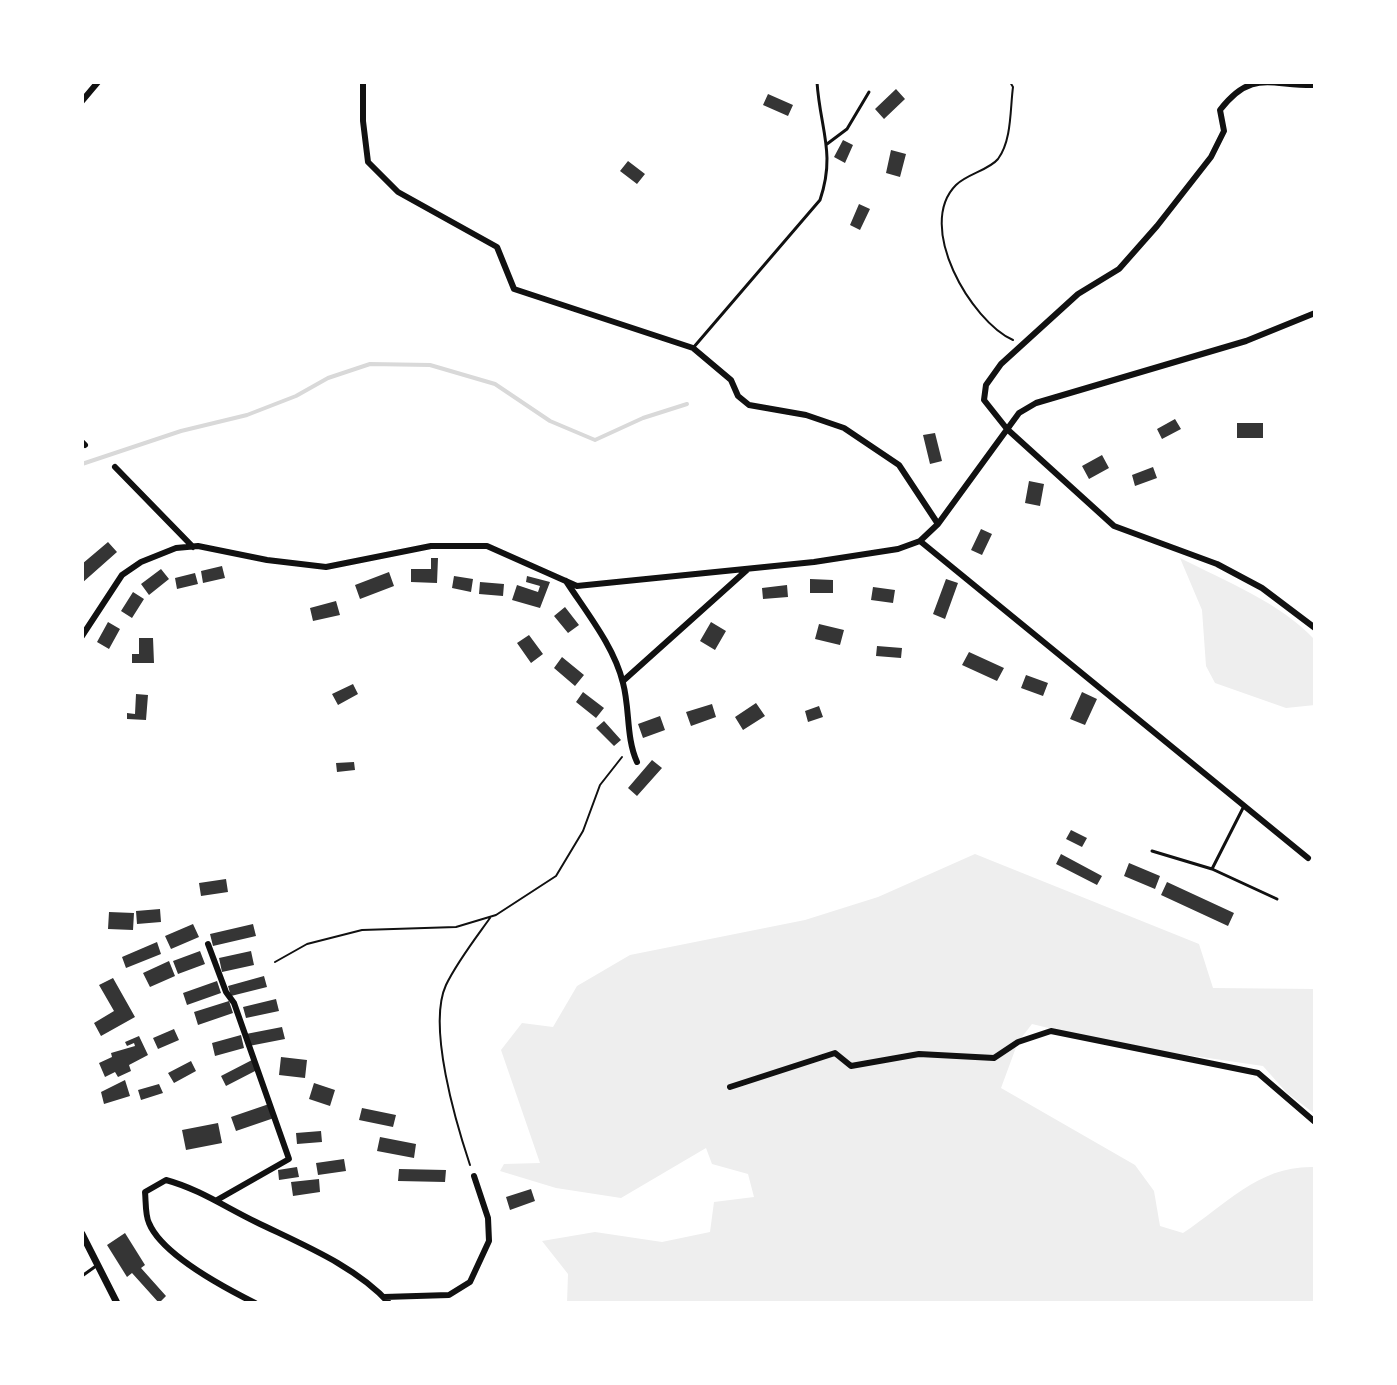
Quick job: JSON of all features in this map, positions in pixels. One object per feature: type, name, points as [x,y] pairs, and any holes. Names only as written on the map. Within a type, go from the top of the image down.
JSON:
[{"type":"street","points":[[82,101],[98,82]]},
{"type":"street","points":[[363,82],[363,121],[368,162],[398,192],[497,247],[514,289],[693,348],[731,380],[738,396],[749,405],[806,415],[844,428],[899,465],[938,524]]},
{"type":"street","points":[[1315,85],[1250,82],[1233,94],[1220,110],[1224,131],[1211,157],[1157,226],[1119,269],[1078,294],[1021,346],[986,385],[984,400],[1007,429],[1114,526],[1217,564],[1262,588],[1315,628]]},
{"type":"street","points":[[82,636],[122,575],[141,562],[176,548],[193,547],[326,567],[431,546],[487,546],[577,586],[748,569],[898,549],[920,541],[938,524],[972,482],[1019,413],[1036,403],[1246,341],[1315,313]]},
{"type":"street","points":[[115,467],[193,547]]},
{"type":"street","points":[[920,541],[1308,858]]},
{"type":"street","points":[[623,681],[748,569]]},
{"type":"street","points":[[566,581],[602,637],[623,681],[631,726],[630,747],[637,762]]},
{"type":"street","points":[[208,944],[226,992],[234,1003],[289,1159],[217,1200]]},
{"type":"street","points":[[730,1087],[835,1053],[851,1066],[919,1054],[994,1058],[1018,1042],[1051,1031],[1258,1073],[1315,1122]]},
{"type":"street","points":[[255,1303],[222,1287],[178,1257],[149,1224],[145,1192],[166,1180],[199,1189],[378,1289],[387,1300],[449,1295],[470,1282],[489,1241],[488,1218],[474,1176]]},
{"type":"street","points":[[82,1234],[117,1303]]},
{"type":"lane","points":[[693,348],[820,200],[829,173],[817,82]]},
{"type":"lane","points":[[827,144],[847,129],[869,92]]},
{"type":"lane","points":[[1212,869],[1244,806]]},
{"type":"lane","points":[[1152,851],[1212,869],[1277,899]]},
{"type":"lane","points":[[82,1276],[96,1266]]},
{"type":"path","points":[[1010,82],[1013,87],[1008,137],[997,160],[955,185],[943,208],[941,234],[955,273],[983,318],[998,333],[1021,346]]},
{"type":"path","points":[[275,962],[307,944],[362,930],[456,927],[491,917],[556,876],[583,831],[600,785],[630,747]]},
{"type":"path","points":[[474,1176],[451,1107],[438,1026],[445,987],[491,917]]},
{"type":"shaded area","points":[[1180,558],[1269,604],[1315,640],[1315,705],[1286,708],[1215,683],[1206,666],[1202,610]]},
{"type":"shaded area","points":[[975,854],[1199,944],[1213,988],[1315,989],[1315,1114],[1287,1093],[1263,1066],[1119,1045],[1032,1024],[1018,1042],[1001,1088],[1135,1165],[1154,1191],[1160,1226],[1183,1233],[1260,1179],[1295,1168],[1315,1167],[1315,1303],[567,1303],[568,1274],[542,1241],[595,1232],[662,1242],[710,1232],[714,1202],[754,1197],[748,1174],[712,1164],[706,1148],[621,1198],[556,1188],[500,1171],[504,1164],[540,1163],[501,1050],[522,1023],[553,1027],[577,986],[630,955],[805,920],[878,897]]},
{"type":"building","points":[[896,89],[905,99],[884,119],[875,109]]},
{"type":"building","points":[[768,94],[793,105],[788,116],[763,105]]},
{"type":"building","points":[[843,140],[853,145],[845,163],[834,157]]},
{"type":"building","points":[[891,150],[906,154],[900,177],[886,173]]},
{"type":"building","points":[[628,161],[645,174],[637,184],[620,171]]},
{"type":"building","points":[[859,204],[870,209],[860,230],[850,225]]},
{"type":"building","points":[[1175,419],[1181,429],[1162,439],[1157,429]]},
{"type":"building","points":[[1237,423],[1263,423],[1263,438],[1237,438]]},
{"type":"building","points":[[935,433],[942,461],[930,464],[923,435]]},
{"type":"building","points":[[1102,455],[1109,468],[1089,479],[1082,466]]},
{"type":"building","points":[[1153,467],[1157,478],[1135,486],[1132,475]]},
{"type":"building","points":[[1029,481],[1044,484],[1040,506],[1025,503]]},
{"type":"building","points":[[981,529],[992,534],[982,555],[971,550]]},
{"type":"building","points":[[108,542],[117,552],[82,583],[82,564]]},
{"type":"building","points":[[431,558],[438,558],[437,583],[411,582],[411,569],[431,569]]},
{"type":"building","points":[[222,566],[225,578],[203,583],[201,571]]},
{"type":"building","points":[[161,569],[169,579],[149,595],[141,584]]},
{"type":"building","points":[[389,572],[394,586],[360,599],[355,585]]},
{"type":"building","points":[[195,573],[198,584],[177,589],[175,578]]},
{"type":"building","points":[[454,576],[473,579],[471,592],[452,588]]},
{"type":"building","points":[[527,576],[550,582],[540,608],[512,600],[517,585],[538,592],[540,586],[526,582]]},
{"type":"building","points":[[810,579],[833,580],[833,593],[810,593]]},
{"type":"building","points":[[946,579],[958,583],[945,619],[933,614]]},
{"type":"building","points":[[480,582],[504,584],[503,596],[479,594]]},
{"type":"building","points":[[787,585],[788,597],[763,599],[762,588]]},
{"type":"building","points":[[873,587],[895,590],[893,603],[871,600]]},
{"type":"building","points":[[133,592],[144,599],[132,618],[121,611]]},
{"type":"building","points":[[336,601],[340,615],[313,621],[310,608]]},
{"type":"building","points":[[565,607],[579,625],[568,633],[554,616]]},
{"type":"building","points":[[108,622],[120,629],[109,649],[97,642]]},
{"type":"building","points":[[711,622],[726,631],[715,650],[700,641]]},
{"type":"building","points":[[819,624],[844,630],[840,645],[815,639]]},
{"type":"building","points":[[529,635],[543,654],[531,663],[517,643]]},
{"type":"building","points":[[139,638],[153,638],[154,663],[132,663],[132,654],[139,654]]},
{"type":"building","points":[[877,646],[902,648],[901,658],[876,656]]},
{"type":"building","points":[[969,652],[1004,668],[997,681],[962,665]]},
{"type":"building","points":[[562,657],[584,675],[575,686],[554,668]]},
{"type":"building","points":[[1026,675],[1048,683],[1043,696],[1021,688]]},
{"type":"building","points":[[353,684],[358,694],[338,705],[332,694]]},
{"type":"building","points":[[583,692],[604,708],[596,718],[576,702]]},
{"type":"building","points":[[1082,692],[1097,699],[1085,725],[1070,719]]},
{"type":"building","points":[[136,694],[148,695],[146,720],[127,719],[127,713],[135,714]]},
{"type":"building","points":[[756,703],[765,716],[743,730],[735,717]]},
{"type":"building","points":[[712,704],[716,717],[691,726],[686,712]]},
{"type":"building","points":[[819,706],[823,717],[808,722],[805,711]]},
{"type":"building","points":[[660,716],[665,730],[643,738],[638,724]]},
{"type":"building","points":[[604,721],[621,740],[614,746],[596,728]]},
{"type":"building","points":[[652,760],[662,768],[637,796],[628,788]]},
{"type":"building","points":[[354,762],[355,770],[337,772],[336,763]]},
{"type":"building","points":[[1071,830],[1087,838],[1082,847],[1066,839]]},
{"type":"building","points":[[1061,854],[1102,876],[1097,885],[1056,864]]},
{"type":"building","points":[[1129,863],[1160,876],[1155,889],[1124,876]]},
{"type":"building","points":[[226,879],[228,892],[201,896],[199,883]]},
{"type":"building","points":[[1167,882],[1234,913],[1228,926],[1161,895]]},
{"type":"building","points":[[160,909],[161,922],[137,924],[136,911]]},
{"type":"building","points":[[109,912],[134,913],[133,930],[108,929]]},
{"type":"building","points":[[193,924],[199,937],[171,949],[165,936]]},
{"type":"building","points":[[253,924],[256,936],[213,946],[210,934]]},
{"type":"building","points":[[157,942],[161,954],[126,968],[122,957]]},
{"type":"building","points":[[200,951],[205,964],[178,974],[173,961]]},
{"type":"building","points":[[251,951],[254,965],[222,972],[219,958]]},
{"type":"building","points":[[169,961],[175,976],[150,987],[143,973]]},
{"type":"building","points":[[264,976],[267,987],[231,996],[228,986]]},
{"type":"building","points":[[113,978],[135,1017],[101,1036],[94,1023],[114,1011],[99,985]]},
{"type":"building","points":[[217,981],[221,993],[187,1005],[183,993]]},
{"type":"building","points":[[276,999],[279,1011],[246,1018],[243,1007]]},
{"type":"building","points":[[229,1001],[233,1013],[198,1025],[194,1012]]},
{"type":"building","points":[[282,1027],[285,1039],[249,1046],[246,1034]]},
{"type":"building","points":[[174,1029],[179,1040],[158,1049],[153,1038]]},
{"type":"building","points":[[241,1035],[244,1048],[215,1056],[212,1043]]},
{"type":"building","points":[[139,1036],[148,1055],[129,1065],[131,1071],[118,1077],[115,1072],[105,1077],[99,1063],[112,1057],[111,1053],[135,1046],[134,1043],[127,1046],[125,1042]]},
{"type":"building","points":[[281,1057],[307,1060],[305,1078],[279,1075]]},
{"type":"building","points":[[252,1060],[257,1070],[226,1086],[221,1076]]},
{"type":"building","points":[[191,1061],[196,1071],[174,1083],[168,1073]]},
{"type":"building","points":[[125,1080],[130,1096],[104,1104],[101,1092]]},
{"type":"building","points":[[314,1083],[335,1090],[330,1106],[309,1099]]},
{"type":"building","points":[[159,1084],[163,1093],[141,1100],[138,1090]]},
{"type":"building","points":[[269,1104],[274,1118],[236,1131],[231,1117]]},
{"type":"building","points":[[362,1108],[396,1115],[393,1127],[359,1120]]},
{"type":"building","points":[[218,1123],[222,1143],[186,1150],[182,1130]]},
{"type":"building","points":[[321,1131],[322,1142],[297,1144],[296,1133]]},
{"type":"building","points":[[380,1137],[416,1144],[414,1158],[377,1151]]},
{"type":"building","points":[[344,1159],[346,1171],[318,1175],[316,1163]]},
{"type":"building","points":[[297,1167],[299,1177],[279,1180],[278,1170]]},
{"type":"building","points":[[399,1169],[446,1170],[445,1182],[398,1181]]},
{"type":"building","points":[[319,1179],[320,1192],[293,1196],[291,1182]]},
{"type":"building","points":[[531,1189],[535,1201],[510,1210],[506,1197]]},
{"type":"building","points":[[125,1233],[145,1265],[141,1268],[166,1296],[159,1303],[132,1273],[127,1277],[107,1245]]},
{"type":"waterway","points":[[82,464],[181,431],[247,415],[296,396],[328,378],[370,364],[430,365],[495,384],[550,421],[595,440],[643,418],[687,404]]}]
